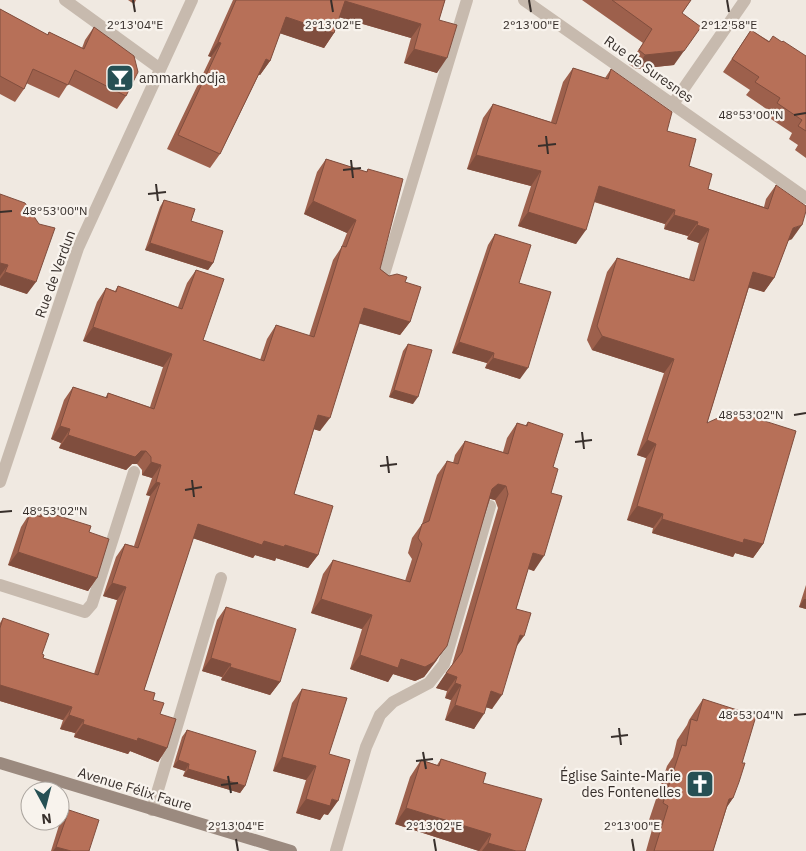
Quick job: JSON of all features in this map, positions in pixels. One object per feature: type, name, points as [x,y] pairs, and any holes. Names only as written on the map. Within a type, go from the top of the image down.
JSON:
[{"type":"street","points":[[65,0],[159,68]]},
{"type":"street","name":"Rue de Verdun","points":[[0,482],[78,248],[159,68],[192,0]]},
{"type":"street","points":[[382,281],[467,0]]},
{"type":"street","name":"Rue de Suresnes","points":[[524,0],[806,198]]},
{"type":"street","points":[[673,104],[746,0]]},
{"type":"street","points":[[0,585],[84,612],[92,604],[134,472]]},
{"type":"street","points":[[336,851],[366,747],[380,715],[393,702],[429,683],[444,664],[490,506]]},
{"type":"street","points":[[152,810],[221,578]]},
{"type":"street","name":"Avenue Félix Faure","points":[[0,763],[152,810],[260,847],[291,851]]},
{"type":"building","points":[[236,0],[445,0],[439,20],[457,25],[447,58],[414,49],[421,24],[345,1],[334,33],[286,17],[270,61],[266,59],[220,154],[178,135],[221,43],[218,42]]},
{"type":"building","points":[[612,0],[691,0],[682,13],[701,27],[684,51],[645,55],[639,50],[652,29]]},
{"type":"building","points":[[0,9],[48,35],[49,32],[84,49],[94,27],[134,56],[138,72],[126,96],[75,70],[68,85],[33,69],[24,89],[0,76]]},
{"type":"building","points":[[751,30],[769,42],[773,36],[806,56],[806,131],[798,126],[802,120],[777,103],[780,98],[755,82],[759,77],[732,59]]},
{"type":"building","points":[[573,68],[608,79],[611,69],[672,112],[667,131],[696,139],[689,166],[712,174],[708,189],[768,209],[776,185],[806,206],[802,225],[793,228],[774,278],[753,272],[707,423],[733,411],[796,431],[763,544],[744,539],[743,543],[662,519],[663,514],[637,506],[656,444],[647,440],[674,359],[602,336],[597,326],[617,258],[694,281],[709,229],[697,225],[698,222],[674,215],[675,210],[599,186],[586,230],[528,212],[541,171],[476,155],[493,104],[556,124]]},
{"type":"building","points":[[326,159],[367,172],[368,169],[403,179],[380,269],[389,276],[397,274],[407,277],[405,282],[421,287],[410,322],[364,308],[330,418],[318,415],[294,494],[333,506],[318,555],[264,541],[262,545],[198,524],[144,690],[155,693],[153,700],[164,703],[160,714],[176,719],[167,748],[138,738],[137,741],[83,724],[84,720],[69,715],[72,707],[0,685],[0,628],[3,618],[49,634],[42,654],[44,655],[43,658],[98,675],[126,587],[112,583],[125,544],[138,548],[160,483],[156,482],[161,465],[151,462],[151,457],[146,451],[141,451],[135,457],[68,435],[70,429],[60,426],[73,387],[107,398],[108,393],[154,409],[172,354],[93,327],[106,288],[116,292],[118,286],[182,309],[196,270],[224,279],[203,340],[264,361],[276,325],[314,337],[342,246],[346,247],[356,220],[313,201]]},
{"type":"building","points":[[0,194],[25,203],[39,224],[55,228],[36,282],[5,272],[8,265],[0,263]]},
{"type":"building","points":[[164,200],[195,209],[191,221],[223,231],[213,263],[150,243]]},
{"type":"building","points":[[495,234],[531,245],[519,283],[551,292],[528,368],[493,358],[494,353],[459,342]]},
{"type":"building","points":[[408,344],[432,350],[418,397],[394,390]]},
{"type":"building","points":[[528,422],[563,434],[553,467],[558,469],[551,493],[562,496],[544,556],[533,553],[516,609],[531,613],[524,636],[520,635],[502,695],[491,691],[484,714],[455,705],[461,685],[455,683],[457,677],[446,673],[462,652],[508,494],[506,486],[498,484],[492,489],[447,646],[434,662],[425,667],[401,659],[398,668],[360,655],[372,615],[321,599],[333,560],[410,582],[422,544],[418,538],[422,524],[429,521],[447,461],[458,464],[465,441],[508,454],[517,423],[527,426]]},
{"type":"building","points":[[43,511],[91,526],[89,532],[109,539],[97,578],[18,552],[30,513],[41,517]]},
{"type":"building","points":[[226,607],[296,629],[280,682],[230,667],[231,664],[211,658]]},
{"type":"building","points":[[302,689],[347,698],[329,754],[350,760],[338,801],[332,799],[330,806],[306,799],[316,766],[282,757]]},
{"type":"building","name":"Église Sainte-Marie des Fontenelles","points":[[703,699],[756,716],[742,763],[745,763],[739,782],[733,798],[729,799],[713,851],[654,851],[668,806],[663,803],[682,745],[686,746],[691,719],[697,721]]},
{"type":"building","points":[[187,730],[256,751],[245,786],[188,769],[189,764],[178,760]]},
{"type":"building","points":[[441,759],[486,773],[483,783],[542,799],[525,851],[516,851],[488,843],[491,834],[406,808],[421,760],[439,766]]},
{"type":"building","points":[[70,810],[99,820],[89,851],[71,851],[56,847],[62,831],[70,831]]},
{"type":"place","name":"ammarkhodja","points":[[120,78]]},
{"type":"place","name":"Église Sainte-Marie des Fontenelles","points":[[700,784]]}]
